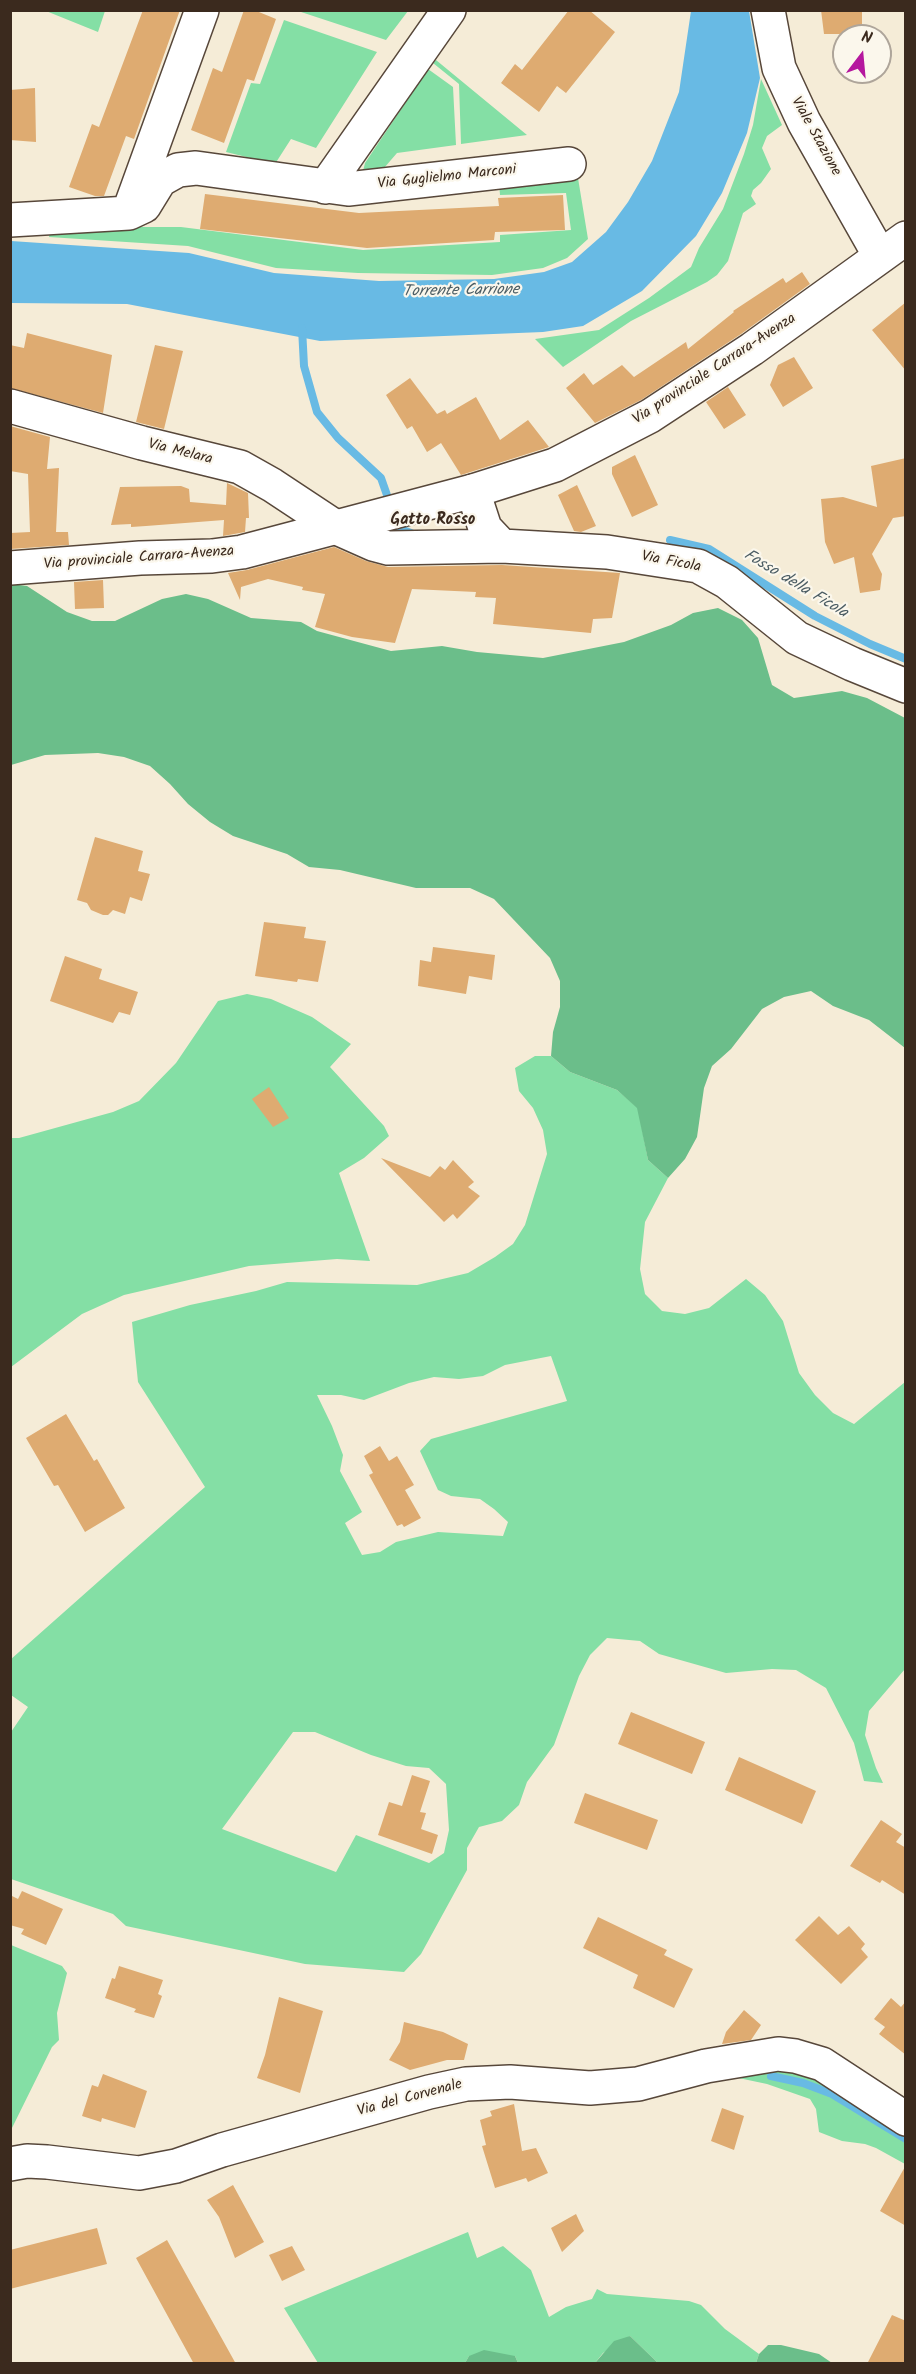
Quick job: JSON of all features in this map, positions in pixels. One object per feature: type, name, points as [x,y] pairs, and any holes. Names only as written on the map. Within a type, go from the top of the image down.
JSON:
[{"type":"street","points":[[10,220],[129,213],[202,10]]},
{"type":"street","points":[[325,187],[449,10]]},
{"type":"street","name":"Viale Stazione","points":[[768,10],[779,68],[804,122],[838,178],[893,247]]},
{"type":"street","name":"Via Guglielmo Marconi","points":[[129,213],[144,206],[160,180],[178,170],[196,168],[348,189],[569,164]]},
{"type":"street","name":"Via provinciale Carrara-Avenza","points":[[10,568],[140,558],[212,556],[242,552],[473,491],[555,465],[650,416],[752,349],[893,247]]},
{"type":"street","name":"Via Melara","points":[[10,406],[142,443],[240,467],[272,484],[338,528]]},
{"type":"street","points":[[473,491],[485,528],[502,546]]},
{"type":"street","points":[[338,528],[373,544],[388,548],[502,546]]},
{"type":"street","name":"Via Ficola","points":[[502,546],[607,552],[698,566],[727,582],[797,638],[906,686]]},
{"type":"street","name":"Via del Corvenale","points":[[10,2164],[27,2161],[47,2162],[139,2173],[176,2166],[222,2150],[466,2084],[510,2082],[590,2088],[638,2085],[706,2066],[778,2054],[795,2056],[822,2064],[906,2119]]},
{"type":"green space","points":[[408,10],[386,40],[298,11]]},
{"type":"green space","points":[[46,11],[105,11],[98,32]]},
{"type":"green space","points":[[284,20],[377,52],[316,148],[291,139],[275,164],[226,152],[251,83],[260,84]]},
{"type":"green space","points":[[436,60],[527,135],[461,144],[459,84],[433,63]]},
{"type":"green space","points":[[428,69],[453,87],[456,145],[397,153],[378,175],[363,171],[365,163]]},
{"type":"green space","points":[[761,79],[782,125],[767,136],[762,148],[771,169],[753,190],[751,196],[756,204],[743,213],[728,261],[717,275],[707,282],[631,321],[563,367],[535,339],[599,330],[649,298],[691,267],[699,248],[723,209],[744,154],[753,125]]},
{"type":"green space","points":[[577,172],[588,239],[567,258],[543,268],[492,275],[358,273],[276,268],[188,246],[49,237],[50,231],[181,227],[363,250],[500,242],[500,235],[571,230],[566,193],[500,195],[499,183]]},
{"type":"green space","points":[[11,584],[27,586],[67,612],[92,621],[115,621],[162,599],[186,594],[208,599],[251,618],[301,622],[317,631],[391,651],[442,646],[477,652],[543,658],[624,642],[671,625],[693,613],[718,608],[742,620],[758,638],[772,685],[794,698],[842,691],[867,698],[905,718],[905,1048],[869,1020],[833,1006],[811,991],[784,997],[762,1009],[731,1049],[712,1066],[704,1088],[697,1137],[685,1159],[668,1178],[648,1160],[637,1108],[617,1090],[570,1072],[551,1056],[553,1032],[560,1007],[560,981],[550,958],[494,899],[470,888],[416,888],[340,870],[309,867],[287,854],[233,836],[210,822],[188,804],[150,766],[124,757],[98,753],[45,755],[11,765]]},
{"type":"green space","points":[[247,994],[271,999],[312,1017],[351,1044],[330,1067],[384,1126],[389,1136],[364,1158],[339,1173],[370,1261],[337,1259],[249,1266],[124,1295],[82,1314],[11,1367],[10,1138],[19,1138],[113,1112],[139,1101],[176,1063],[218,1001]]},
{"type":"green space","points":[[535,1056],[551,1056],[570,1072],[617,1090],[638,1108],[648,1160],[668,1178],[645,1222],[640,1269],[645,1294],[662,1311],[685,1314],[709,1308],[746,1279],[765,1295],[783,1321],[799,1373],[815,1395],[833,1413],[854,1424],[905,1382],[905,1669],[869,1711],[865,1735],[883,1783],[864,1781],[854,1743],[826,1688],[796,1670],[772,1669],[726,1673],[659,1654],[640,1641],[607,1638],[590,1655],[579,1676],[554,1745],[527,1782],[519,1805],[502,1821],[479,1827],[467,1848],[467,1870],[421,1954],[404,1972],[305,1964],[126,1926],[113,1914],[11,1879],[11,1732],[28,1707],[11,1695],[10,1660],[205,1487],[138,1382],[132,1322],[190,1305],[287,1282],[417,1285],[468,1273],[495,1257],[513,1244],[525,1225],[547,1154],[543,1130],[533,1108],[519,1091],[515,1068]],"holes":[[[551,1356],[567,1401],[431,1439],[420,1451],[438,1490],[451,1496],[480,1499],[508,1522],[503,1536],[438,1532],[396,1542],[380,1552],[362,1555],[345,1523],[362,1512],[340,1471],[343,1455],[317,1395],[341,1395],[364,1400],[409,1383],[434,1377],[459,1379],[483,1376],[505,1365]],[[293,1732],[315,1732],[371,1755],[406,1766],[429,1768],[446,1784],[449,1830],[444,1853],[429,1863],[356,1835],[336,1872],[222,1829]]]},
{"type":"green space","points":[[11,1945],[62,1966],[67,1973],[57,2013],[59,2040],[52,2047],[11,2130]]},
{"type":"green space","points":[[807,2068],[905,2134],[905,2164],[876,2148],[842,2141],[819,2132],[816,2109],[810,2099],[767,2084],[729,2076],[734,2069]]},
{"type":"green space","points":[[468,2232],[477,2258],[503,2246],[531,2270],[549,2317],[566,2307],[592,2299],[597,2289],[607,2294],[689,2301],[701,2305],[725,2329],[759,2354],[756,2363],[658,2363],[630,2336],[603,2353],[595,2363],[518,2363],[515,2356],[469,2356],[465,2363],[318,2363],[284,2308]]},
{"type":"green space","points":[[630,2336],[658,2363],[595,2363],[614,2341]]},
{"type":"green space","points":[[768,2345],[781,2345],[819,2354],[832,2363],[756,2363],[759,2354]]},
{"type":"green space","points":[[484,2350],[515,2356],[518,2363],[465,2363],[469,2356]]},
{"type":"water","name":"Torrente Carrione","points":[[691,11],[749,11],[760,78],[747,133],[722,193],[696,236],[642,291],[583,326],[543,332],[320,341],[127,304],[11,303],[11,241],[189,253],[274,273],[379,281],[494,279],[544,272],[572,262],[606,232],[628,202],[652,161],[679,92]]},
{"type":"building","points":[[143,10],[180,10],[134,139],[126,136],[104,196],[95,196],[69,187],[92,124],[99,127]]},
{"type":"building","points":[[244,10],[254,10],[276,19],[254,81],[247,79],[224,143],[191,130],[213,68],[222,72]]},
{"type":"building","points":[[569,10],[589,10],[615,32],[566,93],[557,86],[539,112],[501,83],[515,64],[522,70]]},
{"type":"building","points":[[821,10],[862,10],[862,24],[832,24],[832,34],[824,34]]},
{"type":"building","points":[[35,88],[36,142],[10,140],[10,90]]},
{"type":"building","points":[[205,194],[359,213],[499,206],[498,198],[563,195],[565,230],[495,232],[494,240],[367,248],[200,229]]},
{"type":"building","points":[[802,272],[810,284],[741,334],[641,400],[595,423],[566,388],[584,373],[593,385],[622,365],[634,377],[686,342],[688,349],[733,311],[783,278],[786,283]]},
{"type":"building","points":[[906,302],[906,371],[872,330]]},
{"type":"building","points":[[27,333],[112,355],[103,413],[10,388],[10,345],[24,348]]},
{"type":"building","points":[[155,345],[183,351],[164,429],[136,422]]},
{"type":"building","points":[[794,357],[813,388],[783,407],[770,385],[778,365]]},
{"type":"building","points":[[410,378],[437,414],[445,410],[447,414],[476,397],[500,440],[528,420],[549,447],[461,475],[441,443],[427,452],[412,426],[407,429],[386,395]]},
{"type":"building","points":[[728,387],[746,415],[724,429],[706,402]]},
{"type":"building","points":[[10,426],[50,437],[47,469],[59,468],[56,532],[68,532],[69,545],[10,549],[10,533],[30,532],[28,474],[10,471]]},
{"type":"building","points":[[635,455],[658,505],[632,517],[612,474],[612,467]]},
{"type":"building","points":[[906,458],[906,516],[893,518],[872,554],[882,574],[880,590],[860,593],[854,557],[834,564],[825,542],[821,499],[843,497],[877,507],[871,466]]},
{"type":"building","points":[[227,483],[248,493],[249,518],[246,518],[245,532],[223,536],[224,520],[131,527],[131,524],[111,525],[120,487],[181,486],[189,489],[190,502],[226,505]]},
{"type":"building","points":[[577,485],[596,526],[581,532],[574,531],[558,495]]},
{"type":"building","points":[[334,547],[366,561],[388,567],[502,565],[620,573],[612,618],[593,619],[591,633],[493,624],[496,598],[475,597],[476,592],[412,589],[395,643],[352,637],[315,627],[325,594],[302,590],[303,587],[268,579],[241,587],[240,600],[228,573]]},
{"type":"building","points":[[103,580],[104,608],[75,609],[74,582]]},
{"type":"building","points":[[95,837],[143,851],[138,871],[150,874],[142,901],[130,897],[125,914],[113,910],[108,915],[103,915],[91,910],[87,903],[77,900]]},
{"type":"building","points":[[264,922],[306,927],[304,938],[326,941],[318,982],[298,979],[297,982],[255,976]]},
{"type":"building","points":[[433,947],[495,955],[492,980],[469,976],[466,994],[418,986],[420,960],[431,962]]},
{"type":"building","points":[[65,956],[102,969],[99,979],[138,992],[130,1015],[119,1012],[113,1023],[50,1001]]},
{"type":"building","points":[[269,1087],[289,1118],[273,1127],[252,1099]]},
{"type":"building","points":[[381,1158],[430,1177],[440,1166],[445,1170],[453,1160],[474,1182],[468,1187],[480,1196],[457,1219],[453,1214],[444,1222]]},
{"type":"building","points":[[66,1414],[94,1461],[97,1459],[125,1508],[85,1532],[58,1485],[54,1486],[26,1438]]},
{"type":"building","points":[[380,1446],[389,1461],[397,1456],[414,1485],[405,1490],[421,1518],[404,1527],[402,1524],[397,1526],[369,1475],[373,1473],[364,1456]]},
{"type":"building","points":[[631,1712],[705,1742],[692,1774],[618,1744]]},
{"type":"building","points":[[739,1757],[816,1791],[802,1824],[725,1790]]},
{"type":"building","points":[[412,1775],[430,1781],[420,1812],[426,1813],[421,1829],[438,1835],[432,1854],[378,1835],[389,1802],[402,1806]]},
{"type":"building","points":[[585,1793],[658,1820],[647,1850],[574,1823]]},
{"type":"building","points":[[881,1820],[902,1834],[896,1842],[906,1848],[906,1895],[882,1880],[880,1883],[850,1866]]},
{"type":"building","points":[[22,1891],[63,1909],[46,1945],[21,1934],[24,1929],[10,1925],[10,1895],[18,1899]]},
{"type":"building","points":[[819,1916],[838,1935],[849,1926],[865,1944],[861,1949],[868,1957],[841,1984],[795,1940]]},
{"type":"building","points":[[598,1917],[667,1950],[664,1955],[693,1969],[674,2008],[633,1988],[638,1975],[583,1948]]},
{"type":"building","points":[[119,1966],[163,1980],[158,1994],[162,1996],[154,2018],[134,2012],[136,2009],[105,1998]]},
{"type":"building","points":[[279,1997],[323,2011],[300,2093],[257,2078]]},
{"type":"building","points":[[891,1998],[901,2007],[906,2001],[906,2055],[879,2034],[885,2027],[874,2019]]},
{"type":"building","points":[[744,2010],[761,2025],[751,2040],[722,2044],[726,2032]]},
{"type":"building","points":[[404,2022],[443,2032],[468,2044],[464,2060],[447,2060],[410,2070],[389,2060],[400,2042]]},
{"type":"building","points":[[103,2074],[147,2091],[135,2128],[102,2118],[101,2122],[82,2116],[92,2085],[98,2087]]},
{"type":"building","points":[[514,2104],[522,2151],[536,2148],[548,2173],[528,2182],[526,2178],[495,2188],[482,2146],[486,2145],[480,2120],[492,2116],[490,2111]]},
{"type":"building","points":[[722,2108],[744,2116],[734,2150],[711,2141]]},
{"type":"building","points":[[906,2165],[906,2226],[880,2211]]},
{"type":"building","points":[[233,2185],[264,2242],[235,2258],[219,2217],[207,2200]]},
{"type":"building","points":[[576,2214],[584,2231],[562,2252],[551,2228]]},
{"type":"building","points":[[97,2228],[107,2264],[10,2289],[10,2250]]},
{"type":"building","points":[[167,2240],[236,2364],[194,2364],[136,2258]]},
{"type":"building","points":[[292,2246],[305,2270],[282,2281],[269,2255]]},
{"type":"building","points":[[892,2315],[906,2321],[906,2364],[867,2364]]},
{"type":"waterway","name":"Fosso della Ficola","points":[[302,328],[304,366],[317,412],[338,438],[381,478],[388,498]]},
{"type":"waterway","name":"Fosso della Ficola","points":[[395,527],[411,533]]},
{"type":"waterway","name":"Fosso della Ficola","points":[[670,540],[709,549],[815,616],[870,644],[906,659]]},
{"type":"waterway","points":[[771,2076],[803,2083],[832,2094],[906,2139]]},
{"type":"district","name":"Gatto Rosso","points":[[433,521]]}]
